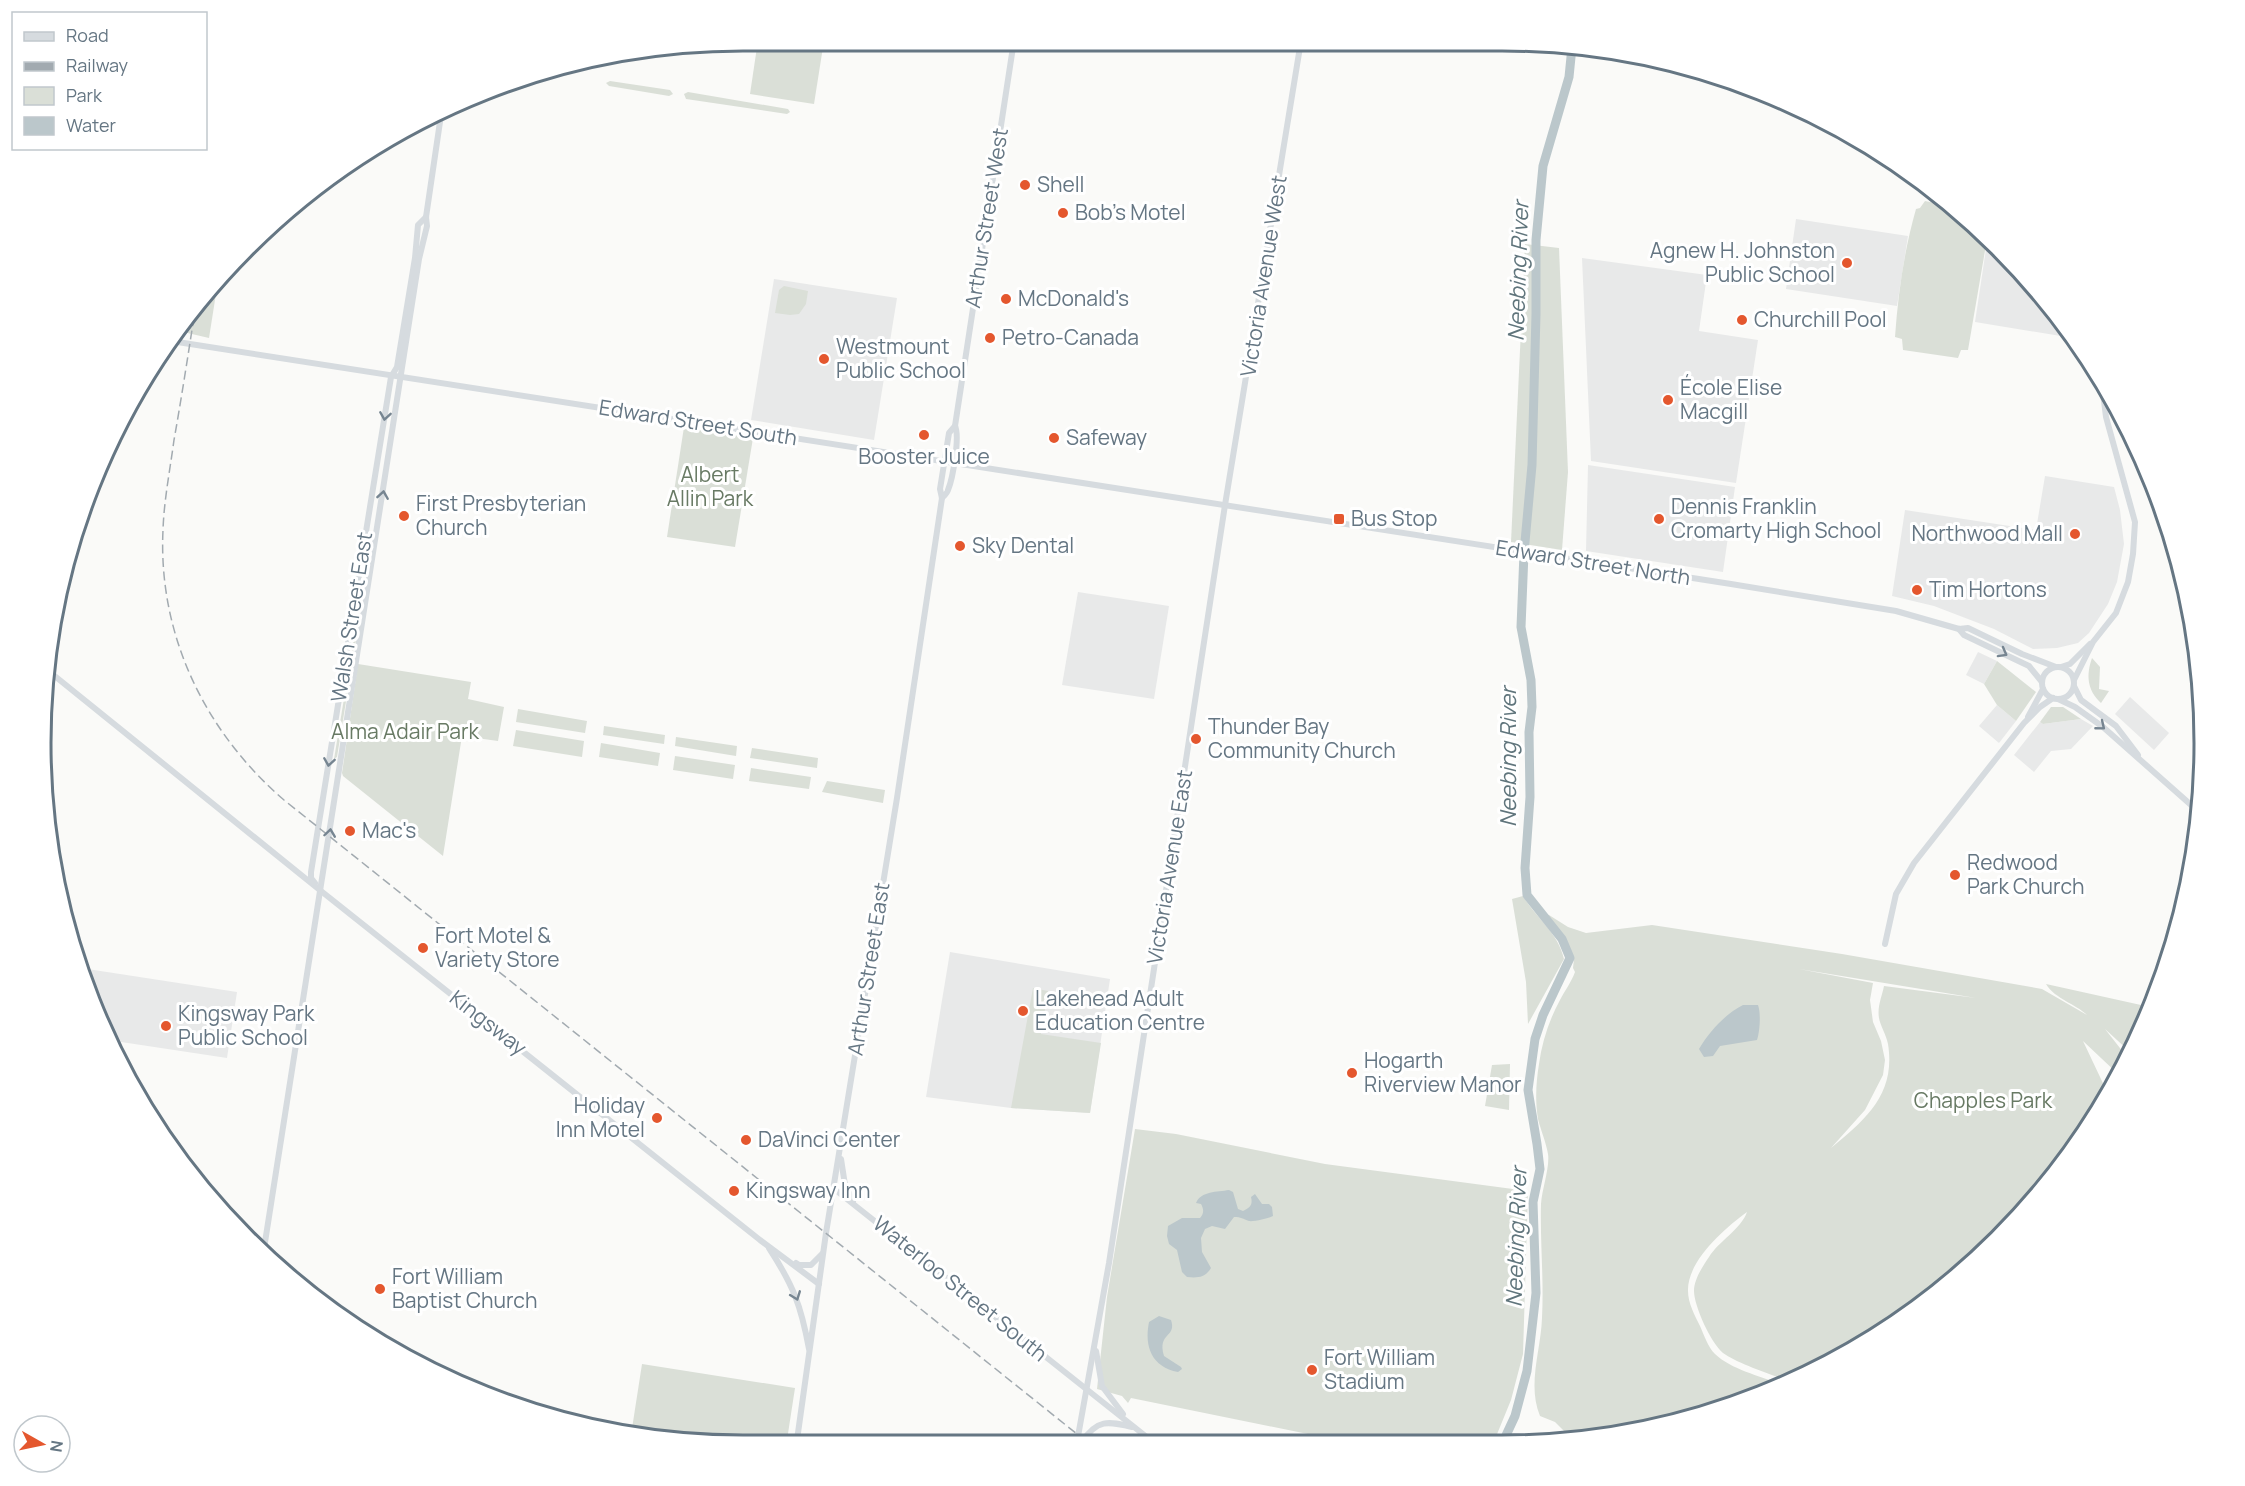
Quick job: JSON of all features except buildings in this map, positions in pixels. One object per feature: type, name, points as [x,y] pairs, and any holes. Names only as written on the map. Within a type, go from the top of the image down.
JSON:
[{"type":"main road","name":"Arthur Street West","points":[[945,461],[949,433],[955,426],[1012,51]]},
{"type":"main road","name":"Victoria Avenue West","points":[[1225,505],[1299,51]]},
{"type":"main road","points":[[426,217],[440,121]]},
{"type":"main road","name":"Walsh Street East","points":[[321,891],[311,878],[311,872],[391,377],[397,368],[415,258],[418,225],[426,217]]},
{"type":"main road","name":"Walsh Street East","points":[[265,1242],[400,378],[419,259],[427,226],[426,217]]},
{"type":"main road","name":"Edward Street South","points":[[180,342],[1225,505]]},
{"type":"main road","points":[[2025,723],[2045,674],[2070,664],[2093,642],[2116,613],[2128,582],[2135,530],[2104,403]]},
{"type":"main road","name":"Arthur Street West","points":[[954,462],[958,432],[955,426]]},
{"type":"main road","name":"Arthur Street East","points":[[798,1435],[833,1188],[897,798],[942,498],[940,489],[945,461]]},
{"type":"main road","name":"Arthur Street East","points":[[942,498],[948,491],[954,462]]},
{"type":"main road","name":"Edward Street North","points":[[1225,505],[1896,611],[1959,629],[1968,628],[2022,654],[2059,667]]},
{"type":"main road","name":"Victoria Avenue East","points":[[1078,1435],[1095,1344],[1193,723],[1225,505]]},
{"type":"main road","name":"Edward Street North","points":[[1959,629],[1964,635],[2029,666],[2042,685]]},
{"type":"main road","points":[[1885,944],[1896,894],[1914,863],[2025,723],[2040,707],[2068,695],[2093,642]]},
{"type":"main road","points":[[2059,667],[2069,672],[2081,700],[2116,726],[2140,758]]},
{"type":"main road","name":"Kingsway","points":[[54,676],[321,891],[819,1284]]},
{"type":"main road","points":[[2042,685],[2045,693],[2091,717],[2191,805]]},
{"type":"main road","points":[[841,1146],[845,1185],[855,1204]]},
{"type":"main road","name":"Waterloo Street South","points":[[833,1188],[1136,1428]]},
{"type":"main road","points":[[767,1245],[800,1265],[811,1265],[820,1258],[824,1250]]},
{"type":"main road","points":[[767,1245],[796,1294],[810,1355]]},
{"type":"main road","points":[[1095,1344],[1102,1386],[1113,1403],[1144,1435]]},
{"type":"main road","points":[[1087,1435],[1094,1426],[1103,1423],[1136,1428]]},
{"type":"shaded area","name":"Agnew H. Johnston Public School","points":[[1796,219],[1908,236],[1897,306],[1786,289]]},
{"type":"shaded area","points":[[1986,249],[2022,287],[2061,336],[1975,322]]},
{"type":"shaded area","name":"École Elise Macgill","points":[[1582,258],[1707,275],[1699,331],[1758,340],[1736,483],[1591,461]]},
{"type":"shaded area","name":"Westmount Public School","points":[[774,279],[897,298],[874,440],[751,420]]},
{"type":"shaded area","name":"Dennis Franklin Cromarty High School","points":[[1588,465],[1735,487],[1723,572],[1586,551]]},
{"type":"shaded area","points":[[2045,476],[2114,487],[2120,510],[2124,544],[2117,582],[2108,604],[2089,633],[2078,643],[2057,648],[2033,649],[1994,629],[1934,606],[1892,596],[1905,510],[2036,530]]},
{"type":"shaded area","points":[[1078,592],[1169,606],[1154,699],[1062,685]]},
{"type":"shaded area","points":[[1978,652],[1997,661],[1984,684],[1966,675]]},
{"type":"shaded area","points":[[2130,697],[2169,733],[2154,750],[2115,714]]},
{"type":"shaded area","points":[[1997,705],[2016,721],[1999,743],[1979,726]]},
{"type":"shaded area","points":[[2081,719],[2093,726],[2071,749],[2051,751],[2034,772],[2014,755],[2040,722],[2043,724]]},
{"type":"shaded area","name":"Lakehead Adult Education Centre","points":[[950,952],[1110,979],[1090,1113],[1011,1108],[926,1097]]},
{"type":"shaded area","name":"Kingsway Park Public School","points":[[90,969],[237,992],[227,1058],[119,1042]]},
{"type":"green space","points":[[756,51],[822,51],[814,104],[750,94]]},
{"type":"green space","points":[[610,81],[670,90],[673,94],[669,96],[609,86],[606,83]]},
{"type":"green space","points":[[688,92],[788,109],[790,112],[787,114],[686,99],[684,94]]},
{"type":"green space","points":[[1925,201],[1934,203],[1985,249],[1968,350],[1961,350],[1958,358],[1903,350],[1902,339],[1895,337],[1908,241],[1916,209],[1920,208]]},
{"type":"green space","points":[[1525,244],[1559,248],[1568,472],[1562,550],[1511,542]]},
{"type":"green space","points":[[784,286],[808,291],[806,304],[799,314],[775,313],[779,290]]},
{"type":"green space","points":[[216,296],[209,338],[186,333]]},
{"type":"green space","name":"Albert Allin Park","points":[[684,427],[753,438],[735,547],[667,537]]},
{"type":"green space","points":[[358,614],[360,615],[337,757],[334,759]]},
{"type":"green space","points":[[2092,658],[2100,667],[2099,689],[2109,691],[2101,703],[2090,688],[2089,670]]},
{"type":"green space","points":[[1997,661],[2036,692],[2016,721],[1997,705],[1984,684]]},
{"type":"green space","name":"Alma Adair Park","points":[[358,664],[471,682],[468,699],[504,707],[498,741],[462,736],[443,856],[343,776]]},
{"type":"green space","points":[[2051,707],[2063,707],[2081,719],[2043,724],[2040,722]]},
{"type":"green space","points":[[518,709],[587,721],[585,733],[516,722]]},
{"type":"green space","points":[[604,726],[665,735],[664,744],[603,735]]},
{"type":"green space","points":[[516,730],[584,741],[582,757],[513,746]]},
{"type":"green space","points":[[676,737],[737,746],[736,756],[675,746]]},
{"type":"green space","points":[[601,743],[660,753],[658,766],[599,757]]},
{"type":"green space","points":[[752,748],[818,758],[817,768],[750,758]]},
{"type":"green space","points":[[675,756],[735,765],[733,779],[673,770]]},
{"type":"green space","points":[[751,768],[811,777],[809,789],[749,781]]},
{"type":"green space","points":[[827,781],[885,790],[883,803],[822,792]]},
{"type":"green space","points":[[1523,896],[1552,933],[1564,959],[1528,1024],[1526,982],[1512,899]]},
{"type":"green space","name":"Chapples Park","points":[[1541,913],[1549,915],[1568,927],[1586,933],[1652,925],[1842,954],[2042,989],[2087,1015],[2060,998],[2046,984],[2142,1005],[2124,1047],[2105,1029],[2122,1051],[2112,1069],[2083,1041],[2104,1084],[2077,1127],[2022,1199],[1958,1263],[1923,1292],[1848,1342],[1778,1377],[1737,1361],[1723,1353],[1713,1341],[1700,1315],[1694,1286],[1709,1257],[1740,1224],[1747,1212],[1718,1236],[1700,1257],[1689,1280],[1689,1300],[1706,1341],[1715,1354],[1738,1368],[1770,1381],[1681,1411],[1637,1422],[1565,1432],[1555,1422],[1540,1416],[1536,1404],[1535,1380],[1542,1303],[1541,1204],[1548,1154],[1536,1105],[1540,1056],[1546,1031],[1575,972],[1574,959],[1570,958],[1562,939]],"holes":[[[1799,969],[1976,998],[1884,986],[1879,1014],[1888,1044],[1889,1062],[1883,1091],[1867,1116],[1831,1148],[1865,1110],[1883,1075],[1885,1060],[1881,1041],[1873,1022],[1870,1000],[1873,983]]]},
{"type":"green space","points":[[1033,988],[1048,991],[1041,1034],[1101,1043],[1090,1113],[1011,1108]]},
{"type":"green space","points":[[1510,1064],[1509,1110],[1485,1106],[1492,1065]]},
{"type":"green space","points":[[1135,1129],[1176,1134],[1325,1164],[1528,1191],[1523,1354],[1511,1400],[1497,1435],[1313,1435],[1131,1398],[1128,1403],[1122,1396],[1097,1389],[1107,1297]]},
{"type":"green space","points":[[642,1364],[795,1388],[788,1435],[698,1434],[632,1426]]},
{"type":"water","points":[[1743,1005],[1758,1005],[1760,1022],[1757,1040],[1720,1046],[1713,1056],[1704,1057],[1699,1049],[1708,1036],[1724,1018]]},
{"type":"water","points":[[1229,1190],[1233,1192],[1238,1209],[1243,1211],[1249,1207],[1252,1202],[1251,1197],[1255,1194],[1262,1204],[1269,1204],[1272,1207],[1273,1216],[1251,1221],[1234,1217],[1225,1229],[1212,1226],[1205,1229],[1201,1238],[1202,1252],[1211,1268],[1200,1277],[1187,1277],[1182,1272],[1177,1250],[1169,1244],[1168,1226],[1182,1218],[1200,1218],[1203,1210],[1201,1204],[1196,1203],[1198,1199],[1210,1193]]},
{"type":"water","points":[[1159,1316],[1171,1320],[1171,1330],[1163,1343],[1164,1356],[1181,1367],[1182,1369],[1178,1372],[1156,1361],[1149,1347],[1149,1322]]},
{"type":"waterway","name":"Neebing River","points":[[1506,1435],[1515,1416],[1527,1371],[1536,1293],[1533,1202],[1540,1169],[1528,1090],[1535,1039],[1543,1015],[1570,958],[1562,939],[1527,895],[1525,868],[1530,797],[1529,732],[1532,707],[1531,680],[1521,627],[1524,553],[1532,465],[1536,240],[1543,166],[1569,77],[1571,55]]},
{"type":"railway","points":[[193,324],[166,496],[163,530],[164,569],[169,607],[178,644],[192,679],[231,744],[284,800],[1078,1435]]},
{"type":"place","name":"Shell","points":[[1025,185]]},
{"type":"place","name":"Bob's Motel","points":[[1063,213]]},
{"type":"place","name":"Agnew H. Johnston Public School","points":[[1847,263]]},
{"type":"place","name":"McDonald's","points":[[1006,299]]},
{"type":"place","name":"Churchill Pool","points":[[1742,320]]},
{"type":"place","name":"Petro-Canada","points":[[990,338]]},
{"type":"place","name":"Westmount Public School","points":[[824,359]]},
{"type":"place","name":"École Elise Macgill","points":[[1668,400]]},
{"type":"place","name":"Booster Juice","points":[[924,435]]},
{"type":"place","name":"Safeway","points":[[1054,438]]},
{"type":"place","name":"First Presbyterian Church","points":[[404,516]]},
{"type":"place","name":"Bus Stop","points":[[1339,519]]},
{"type":"place","name":"Dennis Franklin Cromarty High School","points":[[1659,519]]},
{"type":"place","name":"Northwood Mall","points":[[2075,534]]},
{"type":"place","name":"Sky Dental","points":[[960,546]]},
{"type":"place","name":"Tim Hortons","points":[[1917,590]]},
{"type":"place","name":"Thunder Bay Community Church","points":[[1196,739]]},
{"type":"place","name":"Mac's","points":[[350,831]]},
{"type":"place","name":"Redwood Park Church","points":[[1955,875]]},
{"type":"place","name":"Fort Motel & Variety Store","points":[[423,948]]},
{"type":"place","name":"Lakehead Adult Education Centre","points":[[1023,1011]]},
{"type":"place","name":"Kingsway Park Public School","points":[[166,1026]]},
{"type":"place","name":"Hogarth Riverview Manor","points":[[1352,1073]]},
{"type":"place","name":"Holiday Inn Motel","points":[[657,1118]]},
{"type":"place","name":"DaVinci Center","points":[[746,1140]]},
{"type":"place","name":"Kingsway Inn","points":[[734,1191]]},
{"type":"place","name":"Fort William Baptist Church","points":[[380,1289]]},
{"type":"place","name":"Fort William Stadium","points":[[1312,1370]]}]
